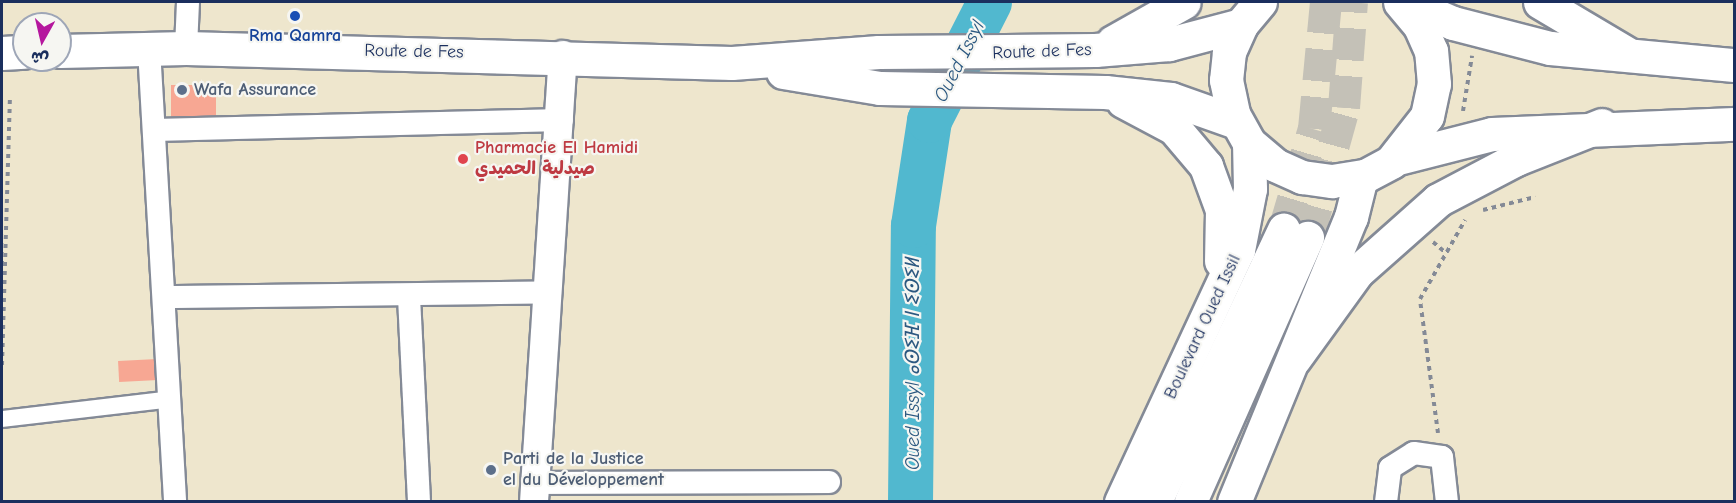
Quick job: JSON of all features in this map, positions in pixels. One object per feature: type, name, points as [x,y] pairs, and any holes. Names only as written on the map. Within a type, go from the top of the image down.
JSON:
[{"type":"main road","points":[[1095,50],[1184,2]]},
{"type":"main road","points":[[1402,2],[1476,30],[1550,48],[1734,65]]},
{"type":"main road","points":[[1394,160],[1421,128],[1434,84],[1425,34],[1402,2]]},
{"type":"main road","points":[[1540,2],[1633,57]]},
{"type":"main road","name":"Route de Fes","points":[[732,63],[879,52],[994,55],[1169,44],[1250,13]]},
{"type":"main road","name":"Boulevard Oued Issil","points":[[1121,501],[1220,291],[1246,219],[1243,133],[1226,76],[1250,13]]},
{"type":"main road","name":"Route de Fes","points":[[72,51],[186,48],[563,55],[732,63],[880,88],[1105,92],[1171,99],[1243,133]]},
{"type":"main road","points":[[1105,92],[1174,129],[1206,166],[1222,210],[1220,291]]},
{"type":"main road","points":[[1243,133],[1275,165],[1302,177],[1361,177],[1394,160],[1459,138],[1602,125],[1734,124]]},
{"type":"main road","points":[[1294,359],[1358,272],[1438,200],[1516,159],[1602,125]]},
{"type":"main road","points":[[1234,501],[1294,359],[1361,177]]},
{"type":"main road","name":"Boulevard Oued Issil","points":[[1156,501],[1296,234],[1191,501]]},
{"type":"street","points":[[186,48],[188,2]]},
{"type":"street","points":[[149,49],[166,297],[175,501]]},
{"type":"street","points":[[563,55],[562,120],[535,492],[829,482]]},
{"type":"street","points":[[155,130],[562,120]]},
{"type":"street","points":[[166,297],[409,297],[549,292]]},
{"type":"street","points":[[409,297],[418,501]]},
{"type":"street","points":[[2,419],[171,399]]},
{"type":"street","points":[[1386,501],[1386,480],[1397,459],[1414,453],[1442,457],[1447,501]]},
{"type":"path","points":[[1459,138],[1476,30]]},
{"type":"path","points":[[2,365],[10,96]]},
{"type":"path","points":[[1479,211],[1535,197]]},
{"type":"path","points":[[1442,457],[1424,357],[1420,299],[1468,214]]},
{"type":"building","points":[[171,85],[216,85],[216,121],[171,121]]},
{"type":"building","points":[[157,359],[158,380],[119,382],[118,361]]},
{"type":"waterway","name":"Oued Issyl ⴰⵙⵉⴼ ⵏ ⵉⵙⵉⵍ","points":[[910,502],[913,225],[929,120],[989,2]]},
{"type":"tunnel","points":[[1284,230],[1314,129],[1326,2]]},
{"type":"tunnel","points":[[1308,238],[1344,108],[1352,2]]},
{"type":"place","name":"Rma Qamra","points":[[295,16]]},
{"type":"place","name":"Wafa Assurance","points":[[182,90]]},
{"type":"place","name":"Pharmacie El Hamidi صيدلية الحميدي","points":[[463,159]]},
{"type":"place","name":"Parti de la Justice el du Développement","points":[[491,470]]},
{"type":"water label","name":"Oued Issyl","points":[[959,61]]}]
